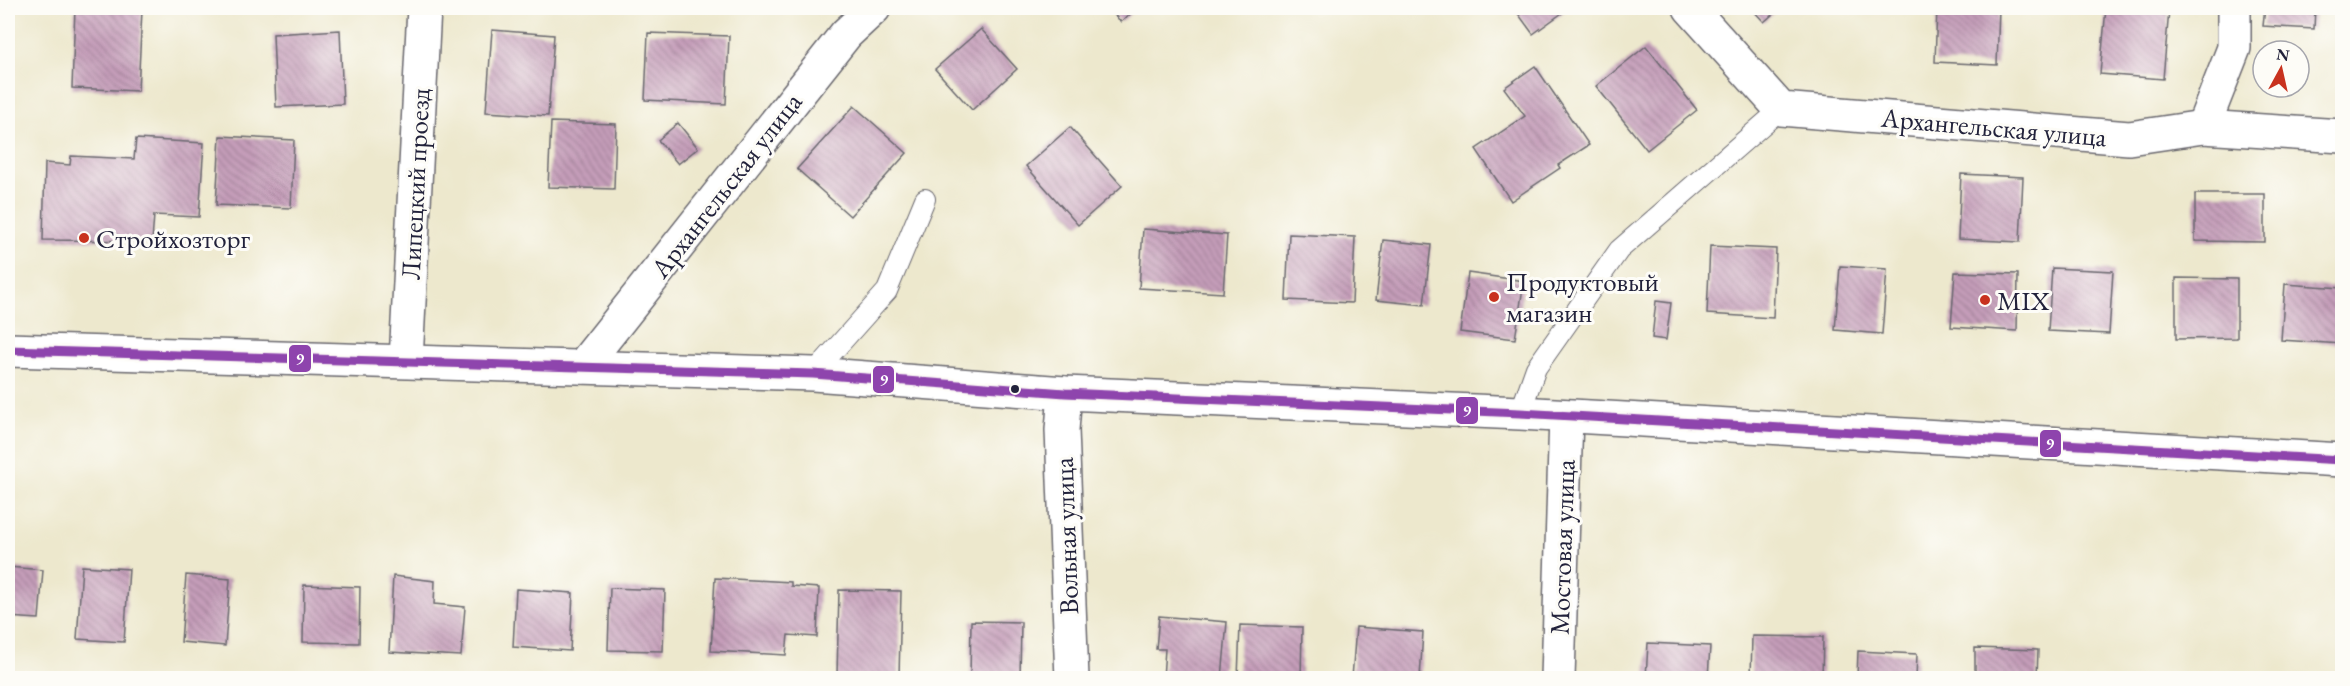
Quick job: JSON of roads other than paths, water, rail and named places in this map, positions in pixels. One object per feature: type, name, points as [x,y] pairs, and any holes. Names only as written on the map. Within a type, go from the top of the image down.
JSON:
[{"type":"street","name":"Липецкий проезд","points":[[406,362],[424,8]]},
{"type":"street","name":"Архангельская улица","points":[[582,367],[846,21],[874,8]]},
{"type":"street","points":[[1690,8],[1781,109]]},
{"type":"street","points":[[2204,127],[2234,48],[2234,8]]},
{"type":"street","name":"Архангельская улица","points":[[1781,109],[2128,138],[2204,127],[2343,136]]},
{"type":"street","points":[[8,350],[813,374],[1065,393],[1520,413],[2343,460]]},
{"type":"street","name":"Вольная улица","points":[[1065,393],[1062,430],[1072,678]]},
{"type":"street","name":"Мостовая улица","points":[[1558,678],[1566,416]]},
{"type":"lane","points":[[1520,413],[1536,368],[1619,250],[1781,109]]},
{"type":"lane","points":[[813,374],[887,291],[925,199]]},
{"type":"place","name":"Стройхозторг","points":[[84,238]]},
{"type":"place","name":"Продуктовый магазин","points":[[1494,297]]},
{"type":"place","name":"MIX","points":[[1985,300]]}]
